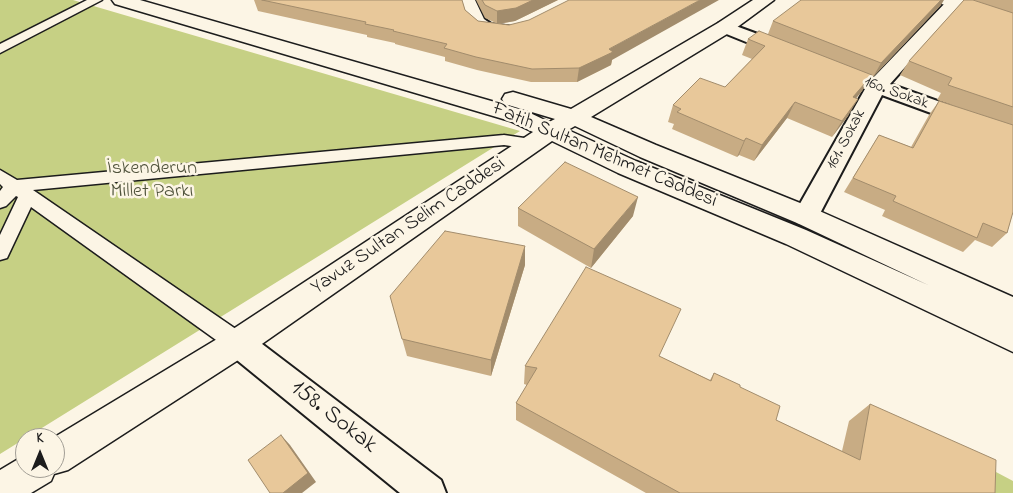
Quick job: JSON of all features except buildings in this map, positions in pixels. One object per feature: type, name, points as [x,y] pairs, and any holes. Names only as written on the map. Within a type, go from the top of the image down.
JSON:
[{"type":"street","points":[[0,48],[96,0]]},
{"type":"street","name":"Fatih Sultan Mehmet Caddesi","points":[[121,0],[518,116],[540,138],[796,237],[1013,338]]},
{"type":"street","name":"Fatih Sultan Mehmet Caddesi","points":[[168,0],[573,117],[648,151],[806,216],[1013,311]]},
{"type":"street","points":[[467,0],[477,22],[486,29],[509,31],[522,27]]},
{"type":"street","name":"Yavuz Sultan Selim Caddesi","points":[[65,451],[238,343],[540,138],[725,27],[765,0]]},
{"type":"street","points":[[951,1],[1013,23]]},
{"type":"street","name":"161. Sokak","points":[[806,216],[876,87],[951,1]]},
{"type":"street","name":"160. Sokak","points":[[725,27],[876,87],[1013,136]]},
{"type":"street","points":[[0,202],[14,186],[540,138]]},
{"type":"street","points":[[0,253],[18,218],[14,186]]},
{"type":"street","points":[[14,186],[238,343]]},
{"type":"street","name":"158. Sokak","points":[[238,343],[419,491]]},
{"type":"street","points":[[0,492],[22,478]]},
{"type":"green space","name":"İskenderun Millet Parkı","points":[[0,0],[73,0],[520,131],[42,428],[15,428],[15,445],[0,454]]},
{"type":"green space","points":[[996,472],[1013,481],[1013,493],[994,493]]}]
